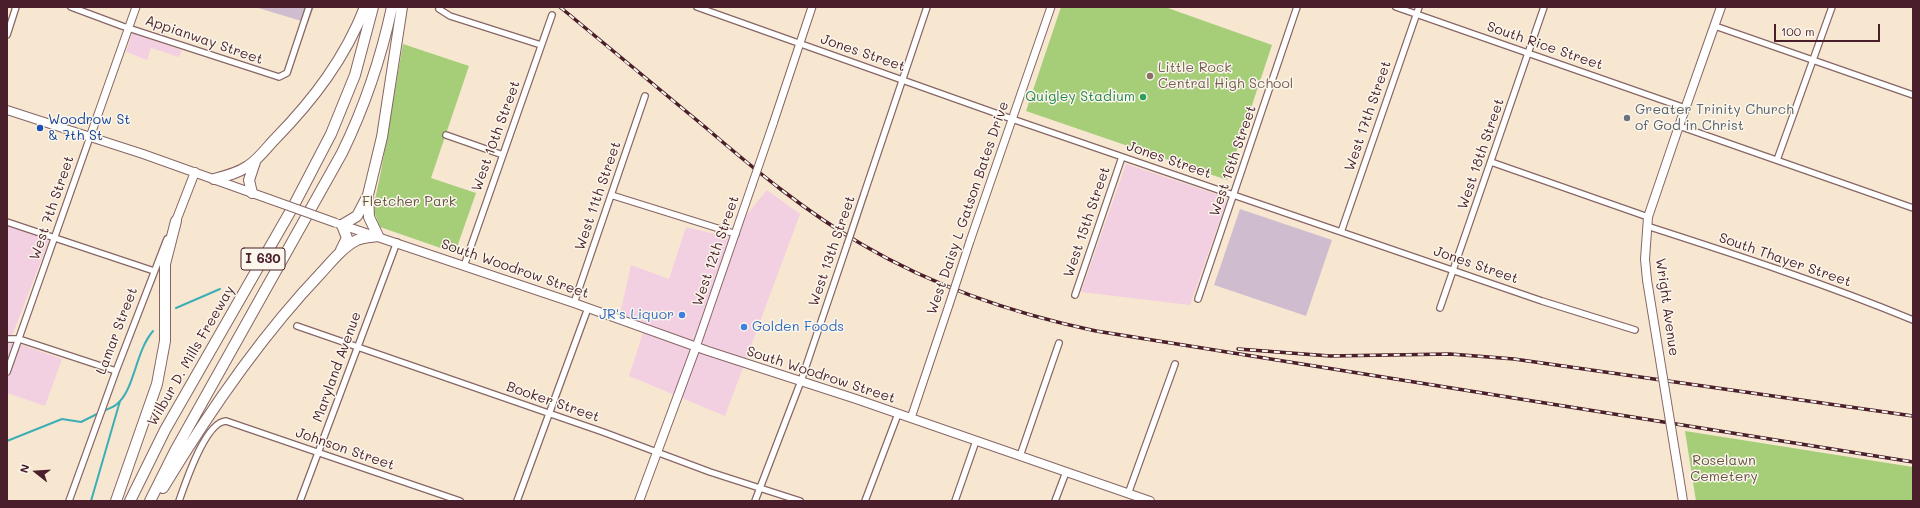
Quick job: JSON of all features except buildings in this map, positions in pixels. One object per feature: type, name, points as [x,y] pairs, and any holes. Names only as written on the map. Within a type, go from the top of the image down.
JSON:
[{"type":"highway","points":[[214,179],[230,175],[247,168],[309,102],[332,72],[348,44],[365,7]]},
{"type":"highway","name":"Wilbur D. Mills Freeway","points":[[130,501],[165,430],[294,205],[328,140],[355,75],[373,7]]},
{"type":"highway","name":"I 630","points":[[150,501],[175,451],[342,153],[357,121],[376,68],[392,7]]},
{"type":"highway","points":[[155,501],[184,454],[252,357],[308,286],[339,253],[357,240],[378,236],[368,217],[368,195],[382,137],[402,7]]},
{"type":"highway","points":[[252,193],[249,180],[252,168],[257,158]]},
{"type":"highway","points":[[339,253],[347,238],[339,224],[357,216],[368,195]]},
{"type":"highway","points":[[116,501],[157,384],[165,341],[165,264],[176,221]]},
{"type":"main road","name":"Wright Avenue","points":[[1683,501],[1645,260],[1648,222],[1678,126],[1721,7]]},
{"type":"main road","name":"South Woodrow Street","points":[[7,110],[195,172],[339,224],[397,242],[696,347],[801,381],[1150,501]]},
{"type":"main road","name":"Lamar Street","points":[[176,221],[195,172]]},
{"type":"main road","name":"West 12th Street","points":[[639,501],[696,347]]},
{"type":"street","points":[[7,35],[16,7]]},
{"type":"street","name":"Appianway Street","points":[[71,7],[128,28],[279,77],[287,72],[309,7]]},
{"type":"street","name":"West 7th Street","points":[[7,372],[136,7]]},
{"type":"street","name":"Jones Street","points":[[697,7],[1012,119],[1549,304],[1636,330]]},
{"type":"street","name":"West 12th Street","points":[[696,347],[736,234],[812,7]]},
{"type":"street","name":"West 13th Street","points":[[755,501],[801,381],[927,7]]},
{"type":"street","name":"West Daisy L Gatson Bates Drive","points":[[910,418],[1051,7]]},
{"type":"street","name":"West 16th Street","points":[[1198,299],[1297,7]]},
{"type":"street","name":"South Rice Street","points":[[1396,7],[1685,108]]},
{"type":"street","name":"West 17th Street","points":[[1341,232],[1419,7]]},
{"type":"street","name":"West 18th Street","points":[[1440,308],[1544,7]]},
{"type":"street","points":[[1777,160],[1832,7]]},
{"type":"street","points":[[439,9],[450,16],[541,45]]},
{"type":"street","name":"West 10th Street","points":[[464,266],[552,15]]},
{"type":"street","points":[[1714,26],[1913,95]]},
{"type":"street","name":"West 11th Street","points":[[574,303],[645,96]]},
{"type":"street","points":[[1678,126],[1913,208]]},
{"type":"street","points":[[446,136],[502,155]]},
{"type":"street","name":"West 15th Street","points":[[1075,295],[1122,157]]},
{"type":"street","name":"South Thayer Street","points":[[1491,162],[1739,256],[1848,294],[1913,320]]},
{"type":"street","points":[[611,195],[736,234]]},
{"type":"street","name":"Lamar Street","points":[[69,501],[154,271],[176,221]]},
{"type":"street","points":[[7,222],[154,271]]},
{"type":"street","name":"Maryland Avenue","points":[[300,501],[397,242]]},
{"type":"street","points":[[517,501],[588,308]]},
{"type":"street","name":"Booker Street","points":[[297,326],[657,453],[800,501]]},
{"type":"street","points":[[7,338],[19,340],[116,371]]},
{"type":"street","points":[[1020,456],[1059,343]]},
{"type":"street","points":[[1128,494],[1175,364]]},
{"type":"street","points":[[865,501],[898,414]]},
{"type":"street","name":"Johnson Street","points":[[179,501],[196,457],[214,427],[222,421],[318,452],[460,501]]},
{"type":"street","points":[[954,501],[976,441]]},
{"type":"street","points":[[1055,501],[1066,472]]},
{"type":"shaded area","points":[[255,7],[314,7],[308,23]]},
{"type":"shaded area","points":[[132,33],[182,50],[179,57],[151,48],[147,60],[126,52]]},
{"type":"shaded area","points":[[1126,164],[1222,196],[1227,200],[1190,305],[1081,292]]},
{"type":"shaded area","points":[[767,190],[800,214],[725,416],[629,376],[646,324],[620,314],[631,265],[669,279],[686,227],[728,237]]},
{"type":"shaded area","points":[[1240,209],[1332,240],[1306,316],[1214,285]]},
{"type":"shaded area","points":[[7,226],[49,240],[10,341],[62,359],[45,406],[7,393]]},
{"type":"green space","name":"Quigley Stadium","points":[[1061,7],[1165,7],[1272,45],[1227,180],[1026,111]]},
{"type":"green space","name":"Fletcher Park","points":[[403,44],[469,66],[431,178],[476,193],[456,250],[452,252],[380,227],[373,209]]},
{"type":"green space","name":"Roselawn Cemetery","points":[[1685,431],[1913,467],[1913,501],[1696,501]]},
{"type":"waterway","points":[[176,308],[220,289]]},
{"type":"waterway","points":[[103,411],[116,405],[123,397],[132,380],[142,349],[153,331]]},
{"type":"waterway","points":[[91,501],[120,401]]},
{"type":"waterway","points":[[7,441],[62,419],[81,422],[99,413]]},
{"type":"railway","points":[[560,7],[762,175],[821,219],[890,260],[918,274],[976,297],[1036,316],[1096,331],[1913,462]]},
{"type":"railway","points":[[1238,349],[1330,356],[1450,354],[1514,359],[1913,416]]},
{"type":"place","name":"Little Rock Central High School","points":[[1150,76]]},
{"type":"place","name":"Quigley Stadium","points":[[1143,97]]},
{"type":"place","name":"Greater Trinity Church of God in Christ","points":[[1627,118]]},
{"type":"place","name":"Woodrow St & 7th St","points":[[40,128]]},
{"type":"place","name":"JR's Liquor","points":[[682,315]]},
{"type":"place","name":"Golden Foods","points":[[744,327]]}]
